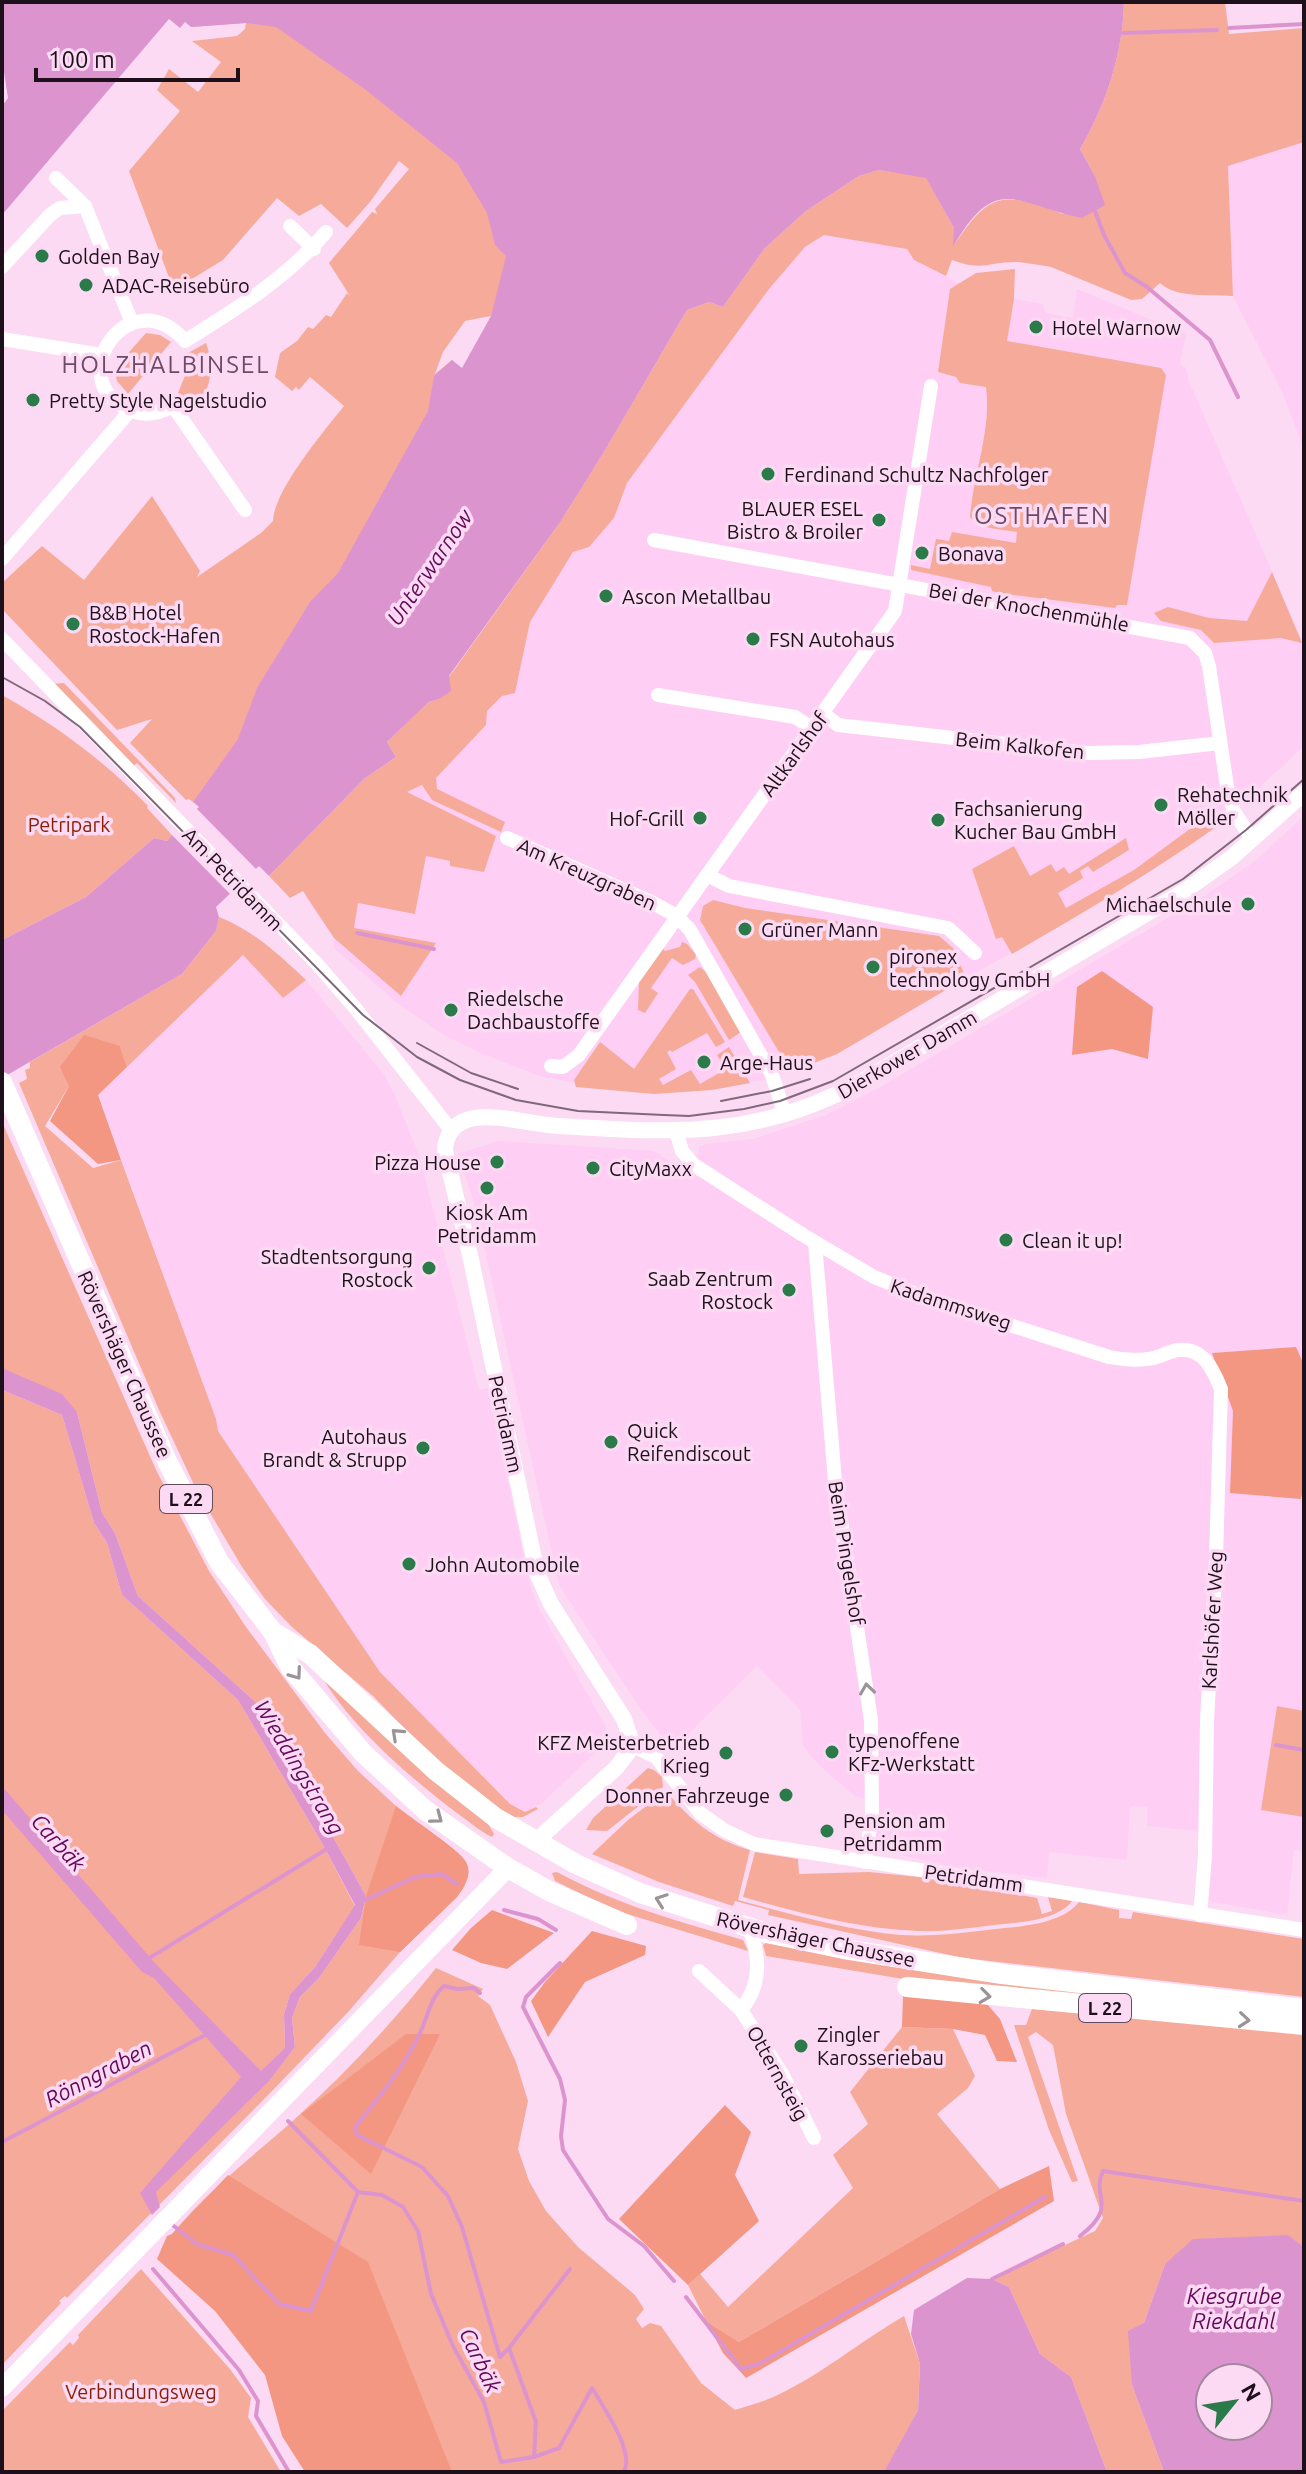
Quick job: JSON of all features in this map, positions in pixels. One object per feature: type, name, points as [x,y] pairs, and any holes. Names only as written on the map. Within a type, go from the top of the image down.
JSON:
[{"type":"main road","name":"Rövershäger Chaussee","points":[[2,1082],[166,1459],[193,1514],[219,1562],[273,1632],[290,1667],[363,1753],[425,1810],[508,1868],[549,1891],[627,1925]]},
{"type":"main road","name":"Rövershäger Chaussee","points":[[273,1632],[310,1654],[455,1786],[496,1818],[587,1870],[640,1893],[749,1927],[844,1949],[970,1969],[1304,2009]]},
{"type":"main road","points":[[2,2388],[535,1842]]},
{"type":"main road","name":"Rövershäger Chaussee","points":[[907,1987],[1304,2025]]},
{"type":"street","points":[[56,178],[85,206],[132,323]]},
{"type":"street","points":[[2,267],[50,215],[60,208],[85,206]]},
{"type":"street","points":[[290,226],[314,249]]},
{"type":"street","points":[[245,510],[173,406],[153,414],[130,411],[118,404],[109,394],[100,369],[102,355],[112,337],[140,320],[157,322],[177,332],[185,341],[252,299],[314,249],[326,232]]},
{"type":"street","points":[[2,339],[102,355]]},
{"type":"street","name":"Altkarlshof","points":[[551,1066],[563,1067],[579,1055],[895,611],[931,386]]},
{"type":"street","points":[[2,559],[130,411]]},
{"type":"street","name":"Bei der Knochenmühle","points":[[654,540],[1190,638],[1205,653],[1233,809],[1252,839]]},
{"type":"street","name":"Am Petridamm","points":[[2,639],[317,964],[451,1130]]},
{"type":"street","points":[[658,695],[795,717],[813,729]]},
{"type":"street","name":"Beim Kalkofen","points":[[824,714],[838,725],[1087,753],[1139,752],[1220,743]]},
{"type":"street","name":"Dierkower Damm","points":[[451,1130],[463,1121],[483,1118],[616,1131],[719,1128],[785,1115],[823,1102],[1183,892],[1219,867],[1304,793]]},
{"type":"street","name":"Am Kreuzgraben","points":[[507,838],[677,916],[690,930],[772,1075],[785,1115]]},
{"type":"street","points":[[707,875],[729,886],[948,928],[975,953]]},
{"type":"street","name":"Petridamm","points":[[451,1130],[445,1138],[445,1151],[537,1573],[551,1604],[624,1719],[633,1746],[656,1757],[700,1813],[739,1839],[770,1847],[1304,1930]]},
{"type":"street","name":"Kadammsweg","points":[[676,1131],[677,1142],[690,1162],[874,1277],[907,1291],[1109,1357],[1129,1360],[1155,1358],[1177,1350]]},
{"type":"street","name":"Beim Pingelshof","points":[[809,1239],[833,1436],[835,1481],[871,1720],[872,1814],[865,1862]]},
{"type":"street","name":"Karlshöfer Weg","points":[[1177,1350],[1197,1352],[1212,1368],[1221,1389],[1207,1721],[1205,1856],[1200,1915]]},
{"type":"street","points":[[535,1842],[616,1768],[633,1746]]},
{"type":"street","name":"Otternsteig","points":[[741,2010],[757,1982],[756,1946],[749,1927]]},
{"type":"street","name":"Otternsteig","points":[[699,1971],[741,2010],[782,2074],[814,2138]]},
{"type":"shaded area","points":[[1304,142],[1304,449],[1283,394],[1233,296],[1228,165]]},
{"type":"shaded area","points":[[824,235],[907,249],[915,260],[964,286],[986,288],[1014,282],[1013,299],[1043,304],[1045,313],[1073,318],[1077,289],[1186,334],[1180,364],[1186,368],[1188,379],[1304,645],[1304,746],[1250,796],[1191,844],[1151,871],[837,1054],[766,1080],[687,1090],[598,1087],[542,1077],[442,1034],[397,1003],[334,948],[334,938],[305,897],[393,798],[422,785],[486,726],[487,711],[502,696],[515,693],[530,622],[573,552],[589,547],[614,518],[627,483],[769,289],[805,247]]},
{"type":"shaded area","points":[[1304,816],[1304,1711],[1278,1706],[1261,1810],[1304,1817],[1304,1851],[1294,1850],[1287,1915],[1209,1901],[1213,1836],[1197,1831],[1147,1826],[1147,1807],[1130,1806],[1127,1860],[1049,1852],[1047,1878],[954,1867],[875,1849],[877,1800],[856,1797],[820,1766],[803,1746],[800,1710],[757,1666],[672,1750],[640,1708],[559,1585],[476,1209],[458,1154],[499,1141],[654,1151],[675,1165],[699,1154],[699,1147],[705,1144],[753,1139],[826,1115],[882,1086],[1197,901],[1255,861]]},
{"type":"shaded area","name":"Stadtentsorgung Rostock","points":[[243,955],[283,998],[306,980],[383,1073],[420,1158],[479,1390],[488,1388],[530,1585],[539,1609],[606,1727],[607,1737],[603,1745],[541,1804],[525,1812],[510,1804],[380,1672],[218,1431],[98,1095]]},
{"type":"shaded area","points":[[1102,971],[1153,1007],[1148,1059],[1112,1049],[1072,1055],[1077,987]]},
{"type":"shaded area","points":[[84,1035],[120,1046],[127,1067],[98,1095],[121,1160],[98,1164],[50,1121],[69,1086],[60,1067]]},
{"type":"shaded area","points":[[1296,1347],[1304,1365],[1304,1485],[1301,1499],[1230,1493],[1233,1411],[1212,1353]]},
{"type":"shaded area","points":[[396,1806],[462,1856],[469,1872],[457,1897],[400,1952],[359,1945],[366,1896]]},
{"type":"shaded area","points":[[492,1910],[554,1933],[507,1969],[481,1963],[452,1950]]},
{"type":"shaded area","points":[[592,1931],[646,1946],[645,1955],[585,1982],[548,2037],[531,2001]]},
{"type":"shaded area","points":[[903,1996],[987,2004],[1000,2019],[1017,2062],[997,2061],[985,2035],[953,2029],[902,2027]]},
{"type":"shaded area","points":[[406,2034],[440,2034],[371,2174],[301,2114]]},
{"type":"shaded area","points":[[725,2105],[751,2132],[735,2175],[759,2221],[688,2285],[619,2219]]},
{"type":"shaded area","points":[[1049,2166],[1054,2201],[746,2378],[723,2353],[706,2321],[739,2342],[1000,2189]]},
{"type":"shaded area","points":[[228,2175],[368,2262],[452,2472],[305,2472],[282,2436],[265,2375],[215,2311],[157,2259],[167,2236]]},
{"type":"green space","points":[[1124,2],[1225,2],[1229,34],[1304,28],[1304,142],[1228,166],[1233,296],[1185,294],[1160,283],[1142,299],[1131,300],[1051,267],[1018,262],[979,266],[952,260],[946,276],[914,260],[907,249],[824,235],[805,247],[769,289],[627,483],[614,518],[589,547],[573,552],[530,622],[515,693],[502,696],[487,711],[486,725],[436,778],[437,789],[505,822],[501,832],[432,800],[422,785],[407,792],[496,836],[484,872],[450,866],[450,861],[426,856],[415,914],[358,903],[354,928],[436,943],[401,996],[334,938],[303,891],[290,898],[269,876],[364,779],[396,757],[387,742],[429,702],[439,699],[449,677],[561,521],[687,310],[709,302],[723,307],[765,248],[806,211],[859,176],[879,170],[926,177],[954,228],[954,245],[978,214],[988,205],[1000,201],[1012,199],[1063,214],[1095,176],[1080,149],[1098,115],[1111,78],[1120,40]]},
{"type":"green space","points":[[233,17],[269,21],[449,147],[525,232],[491,316],[465,321],[443,352],[435,374],[452,360],[461,369],[236,766],[193,802],[186,800],[130,743],[152,719],[117,730],[2,609],[2,583],[42,546],[84,580],[152,496],[200,571],[197,577],[261,533],[273,521],[282,493],[291,478],[344,406],[310,377],[299,390],[296,387],[292,391],[275,377],[280,353],[297,341],[308,327],[313,329],[326,315],[331,317],[347,293],[350,296],[329,263],[372,212],[377,214],[375,209],[409,169],[399,161],[347,228],[321,204],[299,216],[277,198],[223,260],[182,285],[170,280],[129,171],[180,111],[157,90],[169,69],[198,92],[221,62],[192,41],[237,36],[245,29],[246,23],[191,27]]},
{"type":"green space","points":[[1015,269],[1007,341],[1161,368],[1166,375],[1127,605],[1117,605],[1115,608],[999,593],[992,591],[991,587],[911,570],[911,565],[930,569],[936,539],[949,541],[952,532],[1016,543],[1017,532],[985,527],[970,517],[984,436],[986,387],[960,383],[956,377],[938,372],[950,289],[976,273]]},
{"type":"green space","points":[[146,333],[160,335],[171,342],[128,394],[117,381],[114,369]]},
{"type":"green space","points":[[206,343],[210,378],[194,410],[178,393],[187,371],[186,354]]},
{"type":"green space","points":[[1272,572],[1302,643],[1281,638],[1214,643],[1201,630],[1161,621],[1154,613],[1168,607],[1209,618],[1247,621]]},
{"type":"green space","points":[[64,683],[175,798],[176,803],[137,763],[133,766],[51,684]]},
{"type":"green space","name":"Petripark","points":[[2,695],[62,732],[115,774],[172,835],[167,841],[154,838],[86,897],[2,940]]},
{"type":"green space","points":[[1213,812],[1219,825],[1065,923],[1012,954],[1002,937],[996,939],[972,869],[1014,846],[1030,876],[1051,864],[1056,872],[1064,867],[1069,874],[1126,838],[1129,850],[1093,872],[1088,866],[1080,871],[1083,878],[1058,893],[1066,908],[1134,870]]},
{"type":"green space","points":[[713,900],[745,908],[939,936],[953,948],[966,978],[837,1054],[791,1072],[700,920],[703,906]]},
{"type":"green space","points":[[219,917],[255,936],[306,980],[283,998],[243,955],[127,1067],[120,1046],[69,1086],[45,1126],[93,1168],[121,1160],[218,1431],[380,1672],[510,1804],[525,1812],[538,1809],[523,1817],[514,1817],[494,1808],[432,1757],[374,1697],[292,1627],[265,1599],[242,1567],[196,1489],[159,1410],[19,1083],[27,1079],[25,1070],[30,1068],[30,1062],[182,974],[216,931]]},
{"type":"green space","points":[[682,942],[696,955],[695,959],[683,965],[672,958],[651,988],[658,993],[645,1013],[638,1010],[639,980],[662,948],[665,951],[680,947]]},
{"type":"green space","points":[[700,967],[706,972],[741,1032],[729,1040],[688,975]]},
{"type":"green space","points":[[690,989],[693,989],[725,1042],[716,1047],[707,1033],[672,1052],[670,1050],[667,1052],[676,1069],[659,1079],[663,1085],[691,1070],[700,1084],[726,1069],[717,1055],[729,1047],[750,1083],[712,1090],[654,1094],[576,1087],[574,1080],[600,1042],[634,1069]]},
{"type":"green space","points":[[2,1122],[157,1472],[209,1571],[246,1627],[325,1733],[358,1771],[396,1806],[457,1852],[466,1862],[468,1875],[457,1897],[400,1952],[349,2011],[67,2298],[65,2296],[59,2301],[61,2303],[2,2365],[2,1390],[62,1415],[94,1523],[107,1543],[122,1595],[238,1700],[355,1906],[315,1967],[290,1994],[284,2014],[285,2048],[269,2080],[295,2047],[292,2018],[300,1997],[319,1978],[361,1918],[366,1896],[261,1707],[138,1596],[115,1533],[102,1513],[77,1412],[2,1368]]},
{"type":"green space","points":[[324,1680],[486,1820],[494,1834],[492,1837],[443,1802],[386,1754],[351,1717]]},
{"type":"green space","points":[[1277,1706],[1304,1711],[1304,1817],[1261,1810]]},
{"type":"green space","points":[[648,1768],[662,1777],[663,1787],[607,1831],[586,1830],[593,1818]]},
{"type":"green space","points":[[666,1791],[704,1828],[725,1841],[750,1850],[738,1900],[839,1925],[901,1935],[953,1934],[1034,1924],[1064,1914],[1079,1902],[1119,1910],[1119,1918],[1131,1919],[1133,1912],[1304,1939],[1304,1997],[963,1958],[768,1915],[769,1910],[735,1901],[733,1906],[659,1882],[592,1854],[628,1820]]},
{"type":"green space","points":[[755,1852],[798,1859],[799,1874],[869,1872],[919,1877],[1037,1898],[1042,1914],[1052,1911],[1048,1897],[1072,1901],[1050,1916],[940,1931],[852,1924],[743,1897]]},
{"type":"green space","points":[[557,1872],[625,1903],[743,1940],[748,1951],[614,1910],[555,1881],[552,1873]]},
{"type":"green space","points":[[766,1943],[923,1970],[1304,2013],[909,1980],[766,1956],[763,1945]]},
{"type":"green space","points":[[436,1968],[483,1989],[478,1996],[490,2005],[516,2062],[528,2101],[518,2149],[529,2181],[546,2211],[578,2247],[635,2295],[644,2309],[636,2319],[642,2328],[650,2323],[661,2326],[701,2383],[735,2410],[789,2390],[904,2316],[920,2364],[918,2410],[886,2471],[316,2472],[261,2356],[161,2249],[208,2195],[352,2064]]},
{"type":"green space","points":[[1032,2009],[1304,2032],[1304,2247],[1287,2235],[1165,2264],[1144,2323],[1132,2385],[1164,2472],[1107,2472],[1071,2377],[1040,2354],[1009,2287],[992,2279],[1095,2231],[1103,2218],[1066,2114],[1053,2045],[1036,2032],[1028,2037],[1078,2181],[1072,2182],[1049,2130],[1014,2025],[1026,2025]]},
{"type":"green space","points":[[902,2027],[953,2029],[975,2076],[968,2088],[937,2114],[1000,2189],[739,2342],[706,2321],[688,2285],[700,2274],[728,2307],[853,2188],[833,2155],[868,2124],[850,2092]]},
{"type":"green space","name":"Verbindungsweg","points":[[141,2269],[230,2369],[251,2398],[248,2417],[281,2472],[2,2472],[2,2411],[70,2342],[73,2345],[78,2335]]},
{"type":"water","name":"Unterwarnow","points":[[2,2],[1124,2],[1120,40],[1111,78],[1098,115],[1080,149],[1095,176],[1105,205],[1082,218],[1024,201],[996,201],[968,223],[953,247],[954,228],[926,178],[879,170],[859,176],[806,211],[765,248],[723,307],[709,302],[687,310],[561,521],[449,676],[451,691],[429,702],[387,742],[396,757],[364,779],[269,876],[259,866],[216,907],[219,917],[216,931],[182,974],[2,1078],[2,940],[86,897],[154,838],[167,841],[199,807],[193,802],[238,739],[257,688],[310,602],[338,573],[428,411],[434,376],[452,360],[462,368],[491,316],[506,256],[495,245],[487,213],[457,163],[366,90],[276,27],[246,23],[191,27],[185,22],[180,28],[169,19],[2,215],[2,106],[8,98],[2,59]]},
{"type":"water","points":[[2,1368],[62,1394],[77,1412],[102,1513],[115,1533],[138,1596],[261,1707],[366,1896],[361,1918],[319,1978],[300,1997],[292,2018],[295,2047],[269,2081],[156,2192],[160,2207],[152,2215],[140,2193],[241,2077],[154,1978],[142,1972],[2,1810],[2,1786],[154,1962],[261,2071],[285,2048],[284,2014],[290,1994],[315,1967],[355,1905],[238,1700],[122,1595],[107,1543],[94,1523],[62,1415],[2,1390]]},
{"type":"water","name":"Kiesgrube Riekdahl","points":[[1288,2235],[1304,2247],[1304,2472],[1164,2472],[1132,2385],[1128,2331],[1144,2323],[1165,2264],[1193,2239]]},
{"type":"water","points":[[967,2278],[992,2279],[1009,2287],[1040,2354],[1071,2377],[1107,2472],[884,2472],[918,2410],[920,2364],[911,2334],[914,2310]]},
{"type":"pier","points":[[196,808],[259,872],[233,897],[170,833]]},
{"type":"waterway","points":[[1229,28],[1304,24]]},
{"type":"waterway","points":[[1123,33],[1217,30]]},
{"type":"waterway","points":[[1095,211],[1125,273],[1147,287],[1210,340],[1238,397]]},
{"type":"waterway","points":[[357,933],[434,949]]},
{"type":"waterway","points":[[1276,1745],[1304,1750]]},
{"type":"waterway","name":"Wieddingstrang","points":[[146,1960],[330,1847]]},
{"type":"waterway","points":[[363,1901],[415,1877],[442,1874],[457,1884]]},
{"type":"waterway","points":[[504,1910],[538,1919],[556,1930]]},
{"type":"waterway","points":[[560,1963],[526,1997],[523,2007],[560,2079],[565,2100],[561,2136],[563,2150],[608,2219],[644,2246],[674,2281]]},
{"type":"waterway","points":[[480,1993],[474,1988],[444,1986],[439,1991],[405,2060],[355,2127],[357,2135],[422,2167],[448,2196],[462,2227],[500,2357],[509,2348]]},
{"type":"waterway","name":"Rönngraben","points":[[2,2142],[209,2033]]},
{"type":"waterway","name":"Carbäk","points":[[288,2121],[358,2192],[382,2195],[403,2207],[418,2231],[431,2294],[453,2346],[484,2402],[501,2462],[534,2457],[559,2448],[592,2388],[622,2441],[626,2463],[624,2472]]},
{"type":"waterway","points":[[1080,2236],[1099,2216],[1103,2171],[1304,2201]]},
{"type":"waterway","points":[[170,2223],[197,2244],[233,2255],[279,2304],[311,2311],[358,2192]]},
{"type":"waterway","points":[[686,2297],[741,2369],[759,2364],[1045,2197]]},
{"type":"waterway","points":[[992,2279],[1063,2244]]},
{"type":"waterway","points":[[153,2269],[239,2370],[258,2401],[256,2416],[289,2472]]},
{"type":"waterway","points":[[534,2457],[536,2422],[509,2348],[570,2269]]},
{"type":"tram line","points":[[2,677],[45,701],[80,727],[363,1015],[417,1057],[460,1080],[516,1100],[578,1111],[689,1116],[780,1101],[833,1081],[1183,879],[1304,779]]},
{"type":"tram line","points":[[417,1043],[471,1073],[518,1089]]},
{"type":"tram line","points":[[721,1101],[772,1091],[810,1079]]},
{"type":"place","name":"Golden Bay","points":[[42,256]]},
{"type":"place","name":"ADAC-Reisebüro","points":[[86,285]]},
{"type":"place","name":"Hotel Warnow","points":[[1036,327]]},
{"type":"place","name":"Pretty Style Nagelstudio","points":[[33,400]]},
{"type":"place","name":"Ferdinand Schultz Nachfolger","points":[[768,474]]},
{"type":"place","name":"BLAUER ESEL Bistro & Broiler","points":[[879,520]]},
{"type":"place","name":"Bonava","points":[[922,553]]},
{"type":"place","name":"Ascon Metallbau","points":[[606,596]]},
{"type":"place","name":"B&B Hotel Rostock-Hafen","points":[[73,624]]},
{"type":"place","name":"FSN Autohaus","points":[[753,639]]},
{"type":"place","name":"Rehatechnik Möller","points":[[1161,805]]},
{"type":"place","name":"Hof-Grill","points":[[700,818]]},
{"type":"place","name":"Fachsanierung Kucher Bau GmbH","points":[[938,820]]},
{"type":"place","name":"Michaelschule","points":[[1248,904]]},
{"type":"place","name":"Grüner Mann","points":[[745,929]]},
{"type":"place","name":"pironex technology GmbH","points":[[873,967]]},
{"type":"place","name":"Riedelsche Dachbaustoffe","points":[[451,1010]]},
{"type":"place","name":"Arge-Haus","points":[[704,1062]]},
{"type":"place","name":"Pizza House","points":[[497,1162]]},
{"type":"place","name":"CityMaxx","points":[[593,1168]]},
{"type":"place","name":"Kiosk Am Petridamm","points":[[487,1188]]},
{"type":"place","name":"Clean it up!","points":[[1006,1240]]},
{"type":"place","name":"Stadtentsorgung Rostock","points":[[429,1268]]},
{"type":"place","name":"Saab Zentrum Rostock","points":[[789,1290]]},
{"type":"place","name":"Quick Reifendiscout","points":[[611,1442]]},
{"type":"place","name":"Autohaus Brandt & Strupp","points":[[423,1448]]},
{"type":"place","name":"John Automobile","points":[[409,1564]]},
{"type":"place","name":"typenoffene KFz-Werkstatt","points":[[832,1752]]},
{"type":"place","name":"KFZ Meisterbetrieb Krieg","points":[[726,1753]]},
{"type":"place","name":"Donner Fahrzeuge","points":[[786,1795]]},
{"type":"place","name":"Pension am Petridamm","points":[[827,1831]]},
{"type":"place","name":"Zingler Karosseriebau","points":[[801,2046]]},
{"type":"district","name":"HOLZHALBINSEL","points":[[166,364]]},
{"type":"district","name":"OSTHAFEN","points":[[1042,515]]}]
